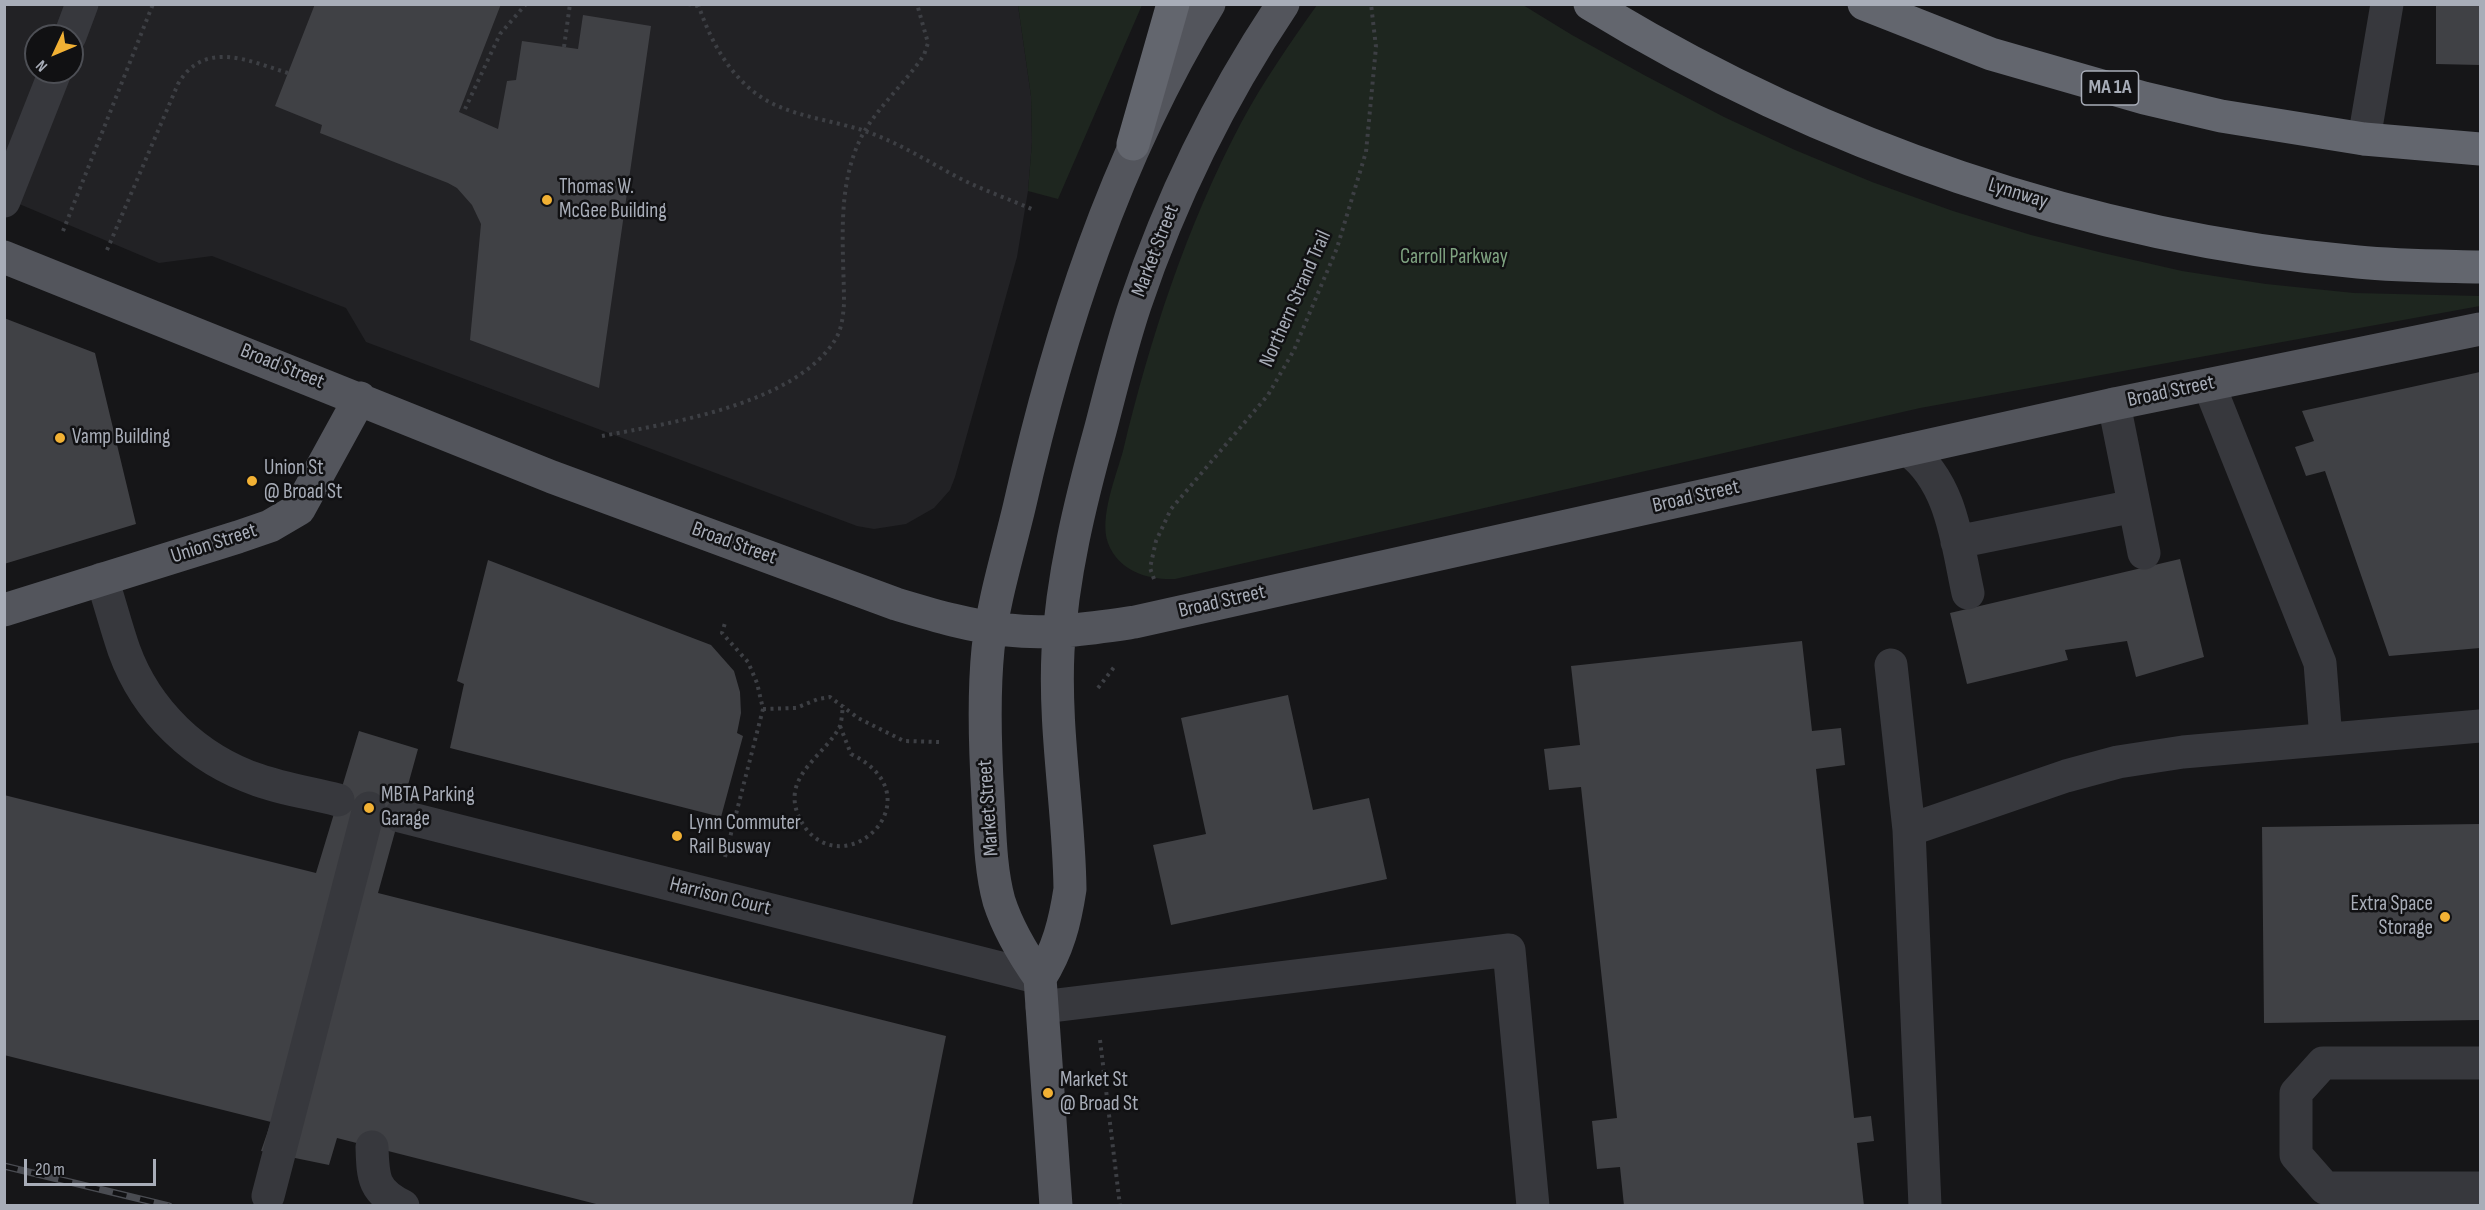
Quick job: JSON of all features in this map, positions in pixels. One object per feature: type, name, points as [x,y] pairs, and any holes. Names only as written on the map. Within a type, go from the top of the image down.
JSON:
[{"type":"highway","points":[[1133,144],[1173,4]]},
{"type":"highway","name":"Lynnway","points":[[1590,4],[1663,48],[1810,118],[1887,151],[2043,202],[2200,240],[2279,253],[2359,262],[2481,267]]},
{"type":"highway","name":"MA 1A","points":[[1864,4],[1991,54],[2144,98],[2221,116],[2364,139],[2481,149]]},
{"type":"main road","points":[[1133,144],[1173,66],[1209,4]]},
{"type":"main road","name":"Market Street","points":[[1059,631],[1067,568],[1112,382],[1156,247],[1208,129],[1235,79],[1283,4]]},
{"type":"main road","name":"Market Street","points":[[1056,1206],[1041,992],[1027,958],[1006,920],[994,878],[985,741],[985,689],[991,628],[1038,426],[1076,294],[1133,144]]},
{"type":"main road","name":"Broad Street","points":[[4,257],[552,477],[896,604],[954,621],[1025,631],[1059,631],[1136,622],[2114,404],[2481,329]]},
{"type":"main road","name":"Union Street","points":[[4,610],[270,526],[299,509],[360,398]]},
{"type":"main road","points":[[1041,992],[1067,911],[1070,889],[1058,709],[1059,631]]},
{"type":"street","points":[[74,24],[82,4]]},
{"type":"street","points":[[2364,139],[2387,4]]},
{"type":"street","points":[[4,201],[50,84]]},
{"type":"street","points":[[2209,384],[2320,663],[2326,739]]},
{"type":"street","points":[[2114,404],[2144,553]]},
{"type":"street","points":[[1908,450],[1925,465],[1944,495],[1968,592]]},
{"type":"street","points":[[1957,542],[2134,507]]},
{"type":"street","points":[[102,579],[125,651],[143,689],[164,719],[192,744],[223,765],[258,780],[353,804],[268,1196]]},
{"type":"street","points":[[1891,665],[1909,830],[1925,1206]]},
{"type":"street","points":[[1909,830],[2092,768],[2184,752],[2481,726]]},
{"type":"street","name":"Harrison Court","points":[[400,816],[1041,992]]},
{"type":"street","points":[[1041,992],[1509,950],[1533,1206]]},
{"type":"street","points":[[2481,1063],[2323,1063],[2296,1093],[2296,1155],[2325,1188],[2481,1188]]},
{"type":"street","points":[[372,1147],[373,1177],[387,1198],[403,1206]]},
{"type":"path","points":[[63,231],[153,4]]},
{"type":"path","points":[[465,109],[500,34],[526,4]]},
{"type":"path","points":[[564,47],[570,4]]},
{"type":"path","points":[[688,4],[698,5],[722,55],[738,77],[756,94],[788,109],[865,131],[912,151],[963,180],[1034,210]]},
{"type":"path","points":[[602,436],[665,425],[729,407],[784,384],[815,363],[828,349],[839,331],[844,304],[845,189],[850,167],[865,131],[924,56],[928,43],[926,29],[917,4]]},
{"type":"path","name":"Northern Strand Trail","points":[[1150,568],[1156,541],[1171,509],[1268,395],[1294,350],[1337,248],[1365,152],[1376,47],[1371,4]]},
{"type":"path","points":[[107,250],[178,84],[191,66],[199,60],[221,57],[248,61],[288,73]]},
{"type":"path","points":[[723,864],[763,710],[757,682],[748,662],[722,633],[725,623]]},
{"type":"path","points":[[763,710],[796,708],[830,697],[858,718],[904,741],[939,742]]},
{"type":"path","points":[[840,726],[851,754],[867,761],[883,778],[888,802],[883,820],[874,832],[858,844],[843,846],[825,844],[810,834],[797,815],[795,792],[803,772],[816,759],[840,726],[843,705]]},
{"type":"shaded area","points":[[4,5],[1018,5],[1031,96],[1032,142],[1028,191],[1017,257],[950,490],[934,508],[906,524],[874,529],[857,526],[366,342],[346,308],[212,256],[159,263],[5,198]]},
{"type":"green space","points":[[1018,5],[1142,5],[1058,199],[1028,191],[1032,142],[1031,96]]},
{"type":"green space","name":"Carroll Parkway","points":[[1317,5],[1523,5],[1572,35],[1724,117],[1872,182],[1953,211],[2031,235],[2182,271],[2266,284],[2354,293],[2480,296],[2480,306],[1920,408],[1175,579],[1145,576],[1127,567],[1113,553],[1108,543],[1106,522],[1110,497],[1145,366],[1187,242],[1222,162],[1258,93]]},
{"type":"building","name":"Thomas W. McGee Building","points":[[315,4],[501,4],[459,112],[498,129],[507,81],[516,80],[522,41],[578,49],[583,15],[651,26],[599,388],[470,340],[481,224],[472,205],[457,188],[320,133],[322,125],[275,106]]},
{"type":"building","points":[[2436,4],[2480,4],[2480,65],[2436,64]]},
{"type":"building","name":"Vamp Building","points":[[4,318],[95,353],[136,524],[4,564]]},
{"type":"building","points":[[2480,372],[2480,648],[2389,656],[2325,471],[2306,476],[2295,447],[2314,441],[2302,411]]},
{"type":"building","points":[[2180,559],[2204,657],[2136,677],[2127,641],[2065,650],[2068,660],[1967,684],[1950,613]]},
{"type":"building","points":[[488,560],[711,645],[734,671],[740,692],[741,713],[737,733],[743,736],[721,817],[450,748],[464,684],[457,681]]},
{"type":"building","points":[[1802,641],[1812,731],[1841,728],[1845,765],[1816,769],[1854,1118],[1871,1116],[1874,1141],[1857,1143],[1864,1206],[1624,1206],[1620,1167],[1597,1169],[1592,1121],[1617,1118],[1581,787],[1549,790],[1544,749],[1580,745],[1571,666]]},
{"type":"building","points":[[1288,695],[1313,810],[1369,798],[1387,879],[1171,925],[1153,845],[1206,834],[1181,718]]},
{"type":"building","name":"MBTA Parking Garage","points":[[359,731],[418,749],[378,893],[946,1036],[912,1206],[604,1206],[337,1138],[329,1165],[261,1151],[271,1122],[4,1055],[4,795],[316,873]]},
{"type":"building","points":[[2480,824],[2480,1020],[2264,1023],[2262,827]]},
{"type":"railway","points":[[4,1166],[169,1206]]},
{"type":"place","name":"Thomas W. McGee Building","points":[[547,200]]},
{"type":"place","name":"Vamp Building","points":[[60,438]]},
{"type":"place","name":"Union St @ Broad St","points":[[252,481]]},
{"type":"place","name":"MBTA Parking Garage","points":[[369,808]]},
{"type":"place","name":"Lynn Commuter Rail Busway","points":[[677,836]]},
{"type":"place","name":"Extra Space Storage","points":[[2445,917]]},
{"type":"place","name":"Market St @ Broad St","points":[[1048,1093]]}]
